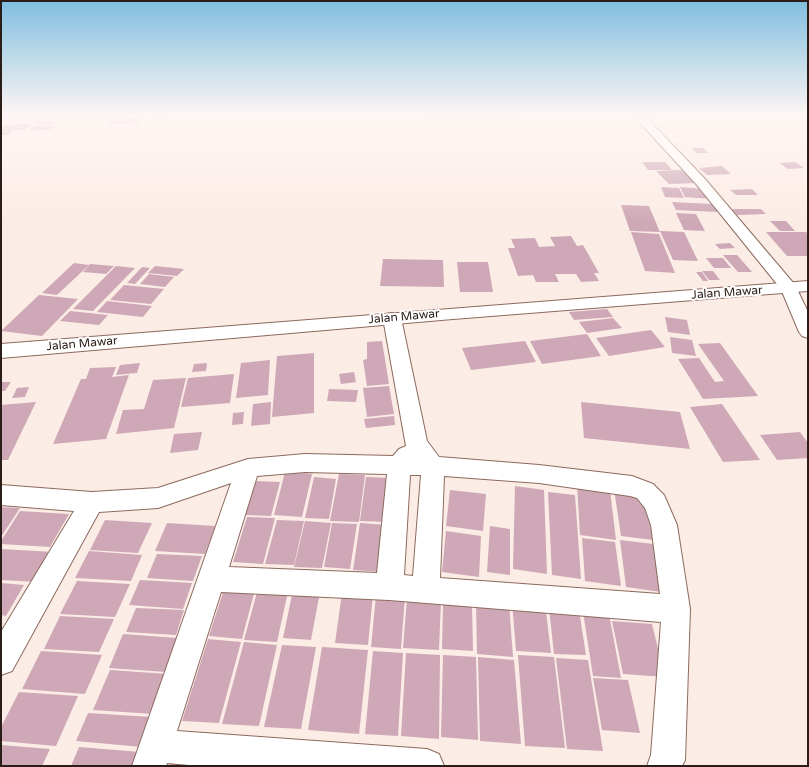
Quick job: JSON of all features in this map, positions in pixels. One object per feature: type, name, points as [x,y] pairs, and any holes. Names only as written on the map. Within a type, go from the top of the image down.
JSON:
[{"type":"street","points":[[672,151],[799,287],[808,332]]},
{"type":"street","name":"Jalan Mawar","points":[[1,351],[392,318],[799,287]]},
{"type":"street","points":[[392,318],[416,444],[433,466],[426,591]]},
{"type":"street","points":[[389,588],[399,465],[416,444]]},
{"type":"street","points":[[1,495],[92,502],[158,498],[248,468],[305,463],[433,466],[539,474],[632,486],[645,491],[654,502],[664,525],[676,610],[668,760],[664,766]]},
{"type":"street","points":[[248,468],[153,756],[427,766]]},
{"type":"street","points":[[5,644],[92,502]]},
{"type":"street","points":[[212,579],[389,588],[676,610]]},
{"type":"building","points":[[694,151],[706,151],[708,153],[696,153]]},
{"type":"building","points":[[642,162],[665,162],[672,170],[648,170]]},
{"type":"building","points":[[795,162],[804,168],[788,169],[779,163]]},
{"type":"building","points":[[722,166],[731,174],[707,175],[699,168]]},
{"type":"building","points":[[682,170],[695,183],[669,184],[656,171]]},
{"type":"building","points":[[661,187],[679,188],[684,198],[665,197]]},
{"type":"building","points":[[680,187],[704,189],[711,199],[685,197]]},
{"type":"building","points":[[752,189],[758,195],[736,195],[730,190]]},
{"type":"building","points":[[672,202],[713,204],[718,212],[676,210]]},
{"type":"building","points":[[621,205],[649,206],[660,232],[630,231]]},
{"type":"building","points":[[732,209],[761,209],[766,214],[737,215]]},
{"type":"building","points":[[676,213],[696,214],[705,231],[684,230]]},
{"type":"building","points":[[770,221],[786,221],[795,231],[780,231]]},
{"type":"building","points":[[660,231],[684,232],[698,261],[673,260]]},
{"type":"building","points":[[631,232],[659,234],[675,273],[645,271]]},
{"type":"building","points":[[766,232],[806,232],[808,234],[808,256],[787,256]]},
{"type":"building","points":[[571,236],[577,246],[583,245],[599,273],[594,273],[599,281],[581,282],[576,274],[555,274],[559,282],[536,282],[533,275],[518,276],[508,248],[515,248],[511,239],[535,238],[539,247],[555,246],[550,237]]},
{"type":"building","points":[[730,243],[735,248],[720,249],[715,244]]},
{"type":"building","points":[[723,255],[737,255],[752,272],[738,272]]},
{"type":"building","points":[[706,258],[723,258],[731,268],[714,268]]},
{"type":"building","points":[[383,259],[443,260],[444,287],[380,286]]},
{"type":"building","points":[[457,262],[488,262],[493,292],[460,292]]},
{"type":"building","points":[[74,263],[89,265],[57,295],[42,293]]},
{"type":"building","points":[[90,264],[114,266],[106,274],[83,272]]},
{"type":"building","points":[[116,266],[135,268],[93,311],[73,309]]},
{"type":"building","points":[[155,266],[184,269],[177,276],[148,273]]},
{"type":"building","points":[[142,267],[150,268],[135,284],[127,283]]},
{"type":"building","points":[[702,271],[713,271],[720,280],[709,280]]},
{"type":"building","points":[[696,272],[702,272],[708,281],[703,281]]},
{"type":"building","points":[[149,274],[174,277],[165,287],[140,284]]},
{"type":"building","points":[[124,285],[164,289],[151,304],[110,300]]},
{"type":"building","points":[[39,295],[78,299],[42,336],[1,331]]},
{"type":"building","points":[[107,301],[152,306],[143,317],[97,312]]},
{"type":"building","points":[[607,309],[613,317],[574,320],[569,312]]},
{"type":"building","points":[[70,311],[108,315],[99,325],[60,321]]},
{"type":"building","points":[[665,317],[687,320],[690,335],[668,332]]},
{"type":"building","points":[[613,318],[622,328],[587,333],[579,322]]},
{"type":"building","points":[[651,330],[665,347],[609,356],[596,338]]},
{"type":"building","points":[[587,334],[601,356],[542,364],[530,341]]},
{"type":"building","points":[[670,337],[692,340],[696,356],[672,353]]},
{"type":"building","points":[[382,341],[389,384],[367,386],[363,360],[367,359],[367,342]]},
{"type":"building","points":[[525,341],[536,362],[471,370],[462,348]]},
{"type":"building","points":[[720,343],[758,396],[703,399],[678,359],[699,358],[715,382],[724,381],[698,344]]},
{"type":"building","points":[[314,353],[314,413],[272,417],[277,356]]},
{"type":"building","points":[[270,360],[268,395],[236,398],[241,363]]},
{"type":"building","points":[[140,363],[137,373],[116,375],[120,365]]},
{"type":"building","points":[[207,363],[206,371],[192,372],[194,364]]},
{"type":"building","points":[[116,367],[112,377],[129,375],[106,439],[53,444],[81,379],[86,379],[90,368]]},
{"type":"building","points":[[354,372],[356,382],[341,384],[339,374]]},
{"type":"building","points":[[234,374],[230,403],[181,407],[188,378]]},
{"type":"building","points":[[186,378],[174,428],[116,434],[123,410],[144,409],[153,380]]},
{"type":"building","points":[[1,382],[11,382],[5,391],[1,391]]},
{"type":"building","points":[[389,386],[394,414],[367,417],[363,388]]},
{"type":"building","points":[[29,387],[25,397],[12,398],[17,388]]},
{"type":"building","points":[[329,389],[358,390],[356,402],[327,401]]},
{"type":"building","points":[[36,402],[8,460],[1,460],[1,405]]},
{"type":"building","points":[[271,402],[270,424],[251,426],[253,404]]},
{"type":"building","points":[[581,402],[680,412],[690,449],[584,438]]},
{"type":"building","points":[[722,404],[760,460],[723,462],[690,407]]},
{"type":"building","points":[[244,412],[243,424],[232,425],[233,413]]},
{"type":"building","points":[[394,416],[395,425],[366,428],[364,419]]},
{"type":"building","points":[[202,432],[198,450],[170,453],[174,434]]},
{"type":"building","points":[[800,432],[808,443],[808,458],[777,460],[760,435]]},
{"type":"building","points":[[285,472],[312,474],[302,517],[274,515]]},
{"type":"building","points":[[339,474],[365,475],[359,522],[330,521]]},
{"type":"building","points":[[314,477],[336,479],[329,519],[305,518]]},
{"type":"building","points":[[366,477],[391,478],[386,522],[360,521]]},
{"type":"building","points":[[255,481],[280,482],[271,516],[245,515]]},
{"type":"building","points":[[577,485],[610,490],[616,540],[580,535]]},
{"type":"building","points":[[515,486],[544,490],[547,574],[513,569]]},
{"type":"building","points":[[614,489],[643,492],[653,540],[621,536]]},
{"type":"building","points":[[450,490],[486,494],[483,531],[446,526]]},
{"type":"building","points":[[548,492],[575,495],[581,579],[552,575]]},
{"type":"building","points":[[1,507],[20,508],[1,537]]},
{"type":"building","points":[[20,511],[69,514],[50,547],[1,544],[1,541]]},
{"type":"building","points":[[247,517],[275,518],[263,564],[233,562]]},
{"type":"building","points":[[105,520],[152,523],[138,553],[90,550]]},
{"type":"building","points":[[277,520],[304,521],[294,565],[265,564]]},
{"type":"building","points":[[305,521],[331,523],[322,568],[294,567]]},
{"type":"building","points":[[167,523],[215,526],[205,554],[155,551]]},
{"type":"building","points":[[332,523],[357,524],[350,569],[324,567]]},
{"type":"building","points":[[360,523],[387,525],[383,572],[353,570]]},
{"type":"building","points":[[490,526],[510,529],[510,575],[487,572]]},
{"type":"building","points":[[446,531],[481,536],[479,577],[442,572]]},
{"type":"building","points":[[582,538],[615,542],[621,586],[585,581]]},
{"type":"building","points":[[620,540],[653,544],[661,592],[626,587]]},
{"type":"building","points":[[1,549],[54,552],[37,582],[1,580]]},
{"type":"building","points":[[89,551],[142,555],[131,581],[75,578]]},
{"type":"building","points":[[157,554],[202,556],[193,581],[147,578]]},
{"type":"building","points":[[140,580],[192,583],[183,609],[129,605]]},
{"type":"building","points":[[227,580],[257,582],[242,639],[209,636]]},
{"type":"building","points":[[77,581],[130,584],[115,617],[60,614]]},
{"type":"building","points":[[1,583],[24,585],[6,616],[1,615]]},
{"type":"building","points":[[259,585],[289,587],[277,642],[244,640]]},
{"type":"building","points":[[293,590],[320,592],[311,640],[283,638]]},
{"type":"building","points":[[342,593],[373,595],[368,645],[335,643]]},
{"type":"building","points":[[376,595],[405,596],[401,649],[371,647]]},
{"type":"building","points":[[407,599],[441,601],[439,650],[403,648]]},
{"type":"building","points":[[476,601],[509,603],[513,657],[477,654]]},
{"type":"building","points":[[512,602],[545,604],[551,653],[516,651]]},
{"type":"building","points":[[443,604],[472,605],[473,651],[442,649]]},
{"type":"building","points":[[136,608],[184,610],[176,635],[126,632]]},
{"type":"building","points":[[549,608],[579,610],[586,655],[554,654]]},
{"type":"building","points":[[583,612],[609,614],[621,678],[593,676]]},
{"type":"building","points":[[60,616],[114,619],[99,652],[44,649]]},
{"type":"building","points":[[612,621],[652,624],[665,677],[623,674]]},
{"type":"building","points":[[123,634],[178,638],[166,672],[109,668]]},
{"type":"building","points":[[208,639],[241,642],[219,723],[182,721]]},
{"type":"building","points":[[244,642],[277,645],[259,726],[222,724]]},
{"type":"building","points":[[282,645],[316,647],[301,729],[264,727]]},
{"type":"building","points":[[322,647],[368,650],[359,734],[308,730]]},
{"type":"building","points":[[41,651],[102,655],[85,694],[22,689]]},
{"type":"building","points":[[373,651],[403,653],[398,736],[365,734]]},
{"type":"building","points":[[406,653],[440,655],[439,739],[401,736]]},
{"type":"building","points":[[443,655],[476,657],[478,740],[441,737]]},
{"type":"building","points":[[518,655],[554,657],[565,748],[525,746]]},
{"type":"building","points":[[478,657],[514,660],[521,744],[480,741]]},
{"type":"building","points":[[556,658],[588,660],[603,751],[567,749]]},
{"type":"building","points":[[110,670],[168,674],[154,714],[93,710]]},
{"type":"building","points":[[593,678],[628,680],[640,733],[602,730]]},
{"type":"building","points":[[19,692],[78,696],[56,746],[1,741],[1,727]]},
{"type":"building","points":[[88,713],[152,717],[142,747],[76,741]]},
{"type":"building","points":[[1,745],[50,749],[42,766],[1,766]]},
{"type":"building","points":[[79,747],[140,752],[135,766],[71,766]]},
{"type":"building","points":[[170,762],[208,766],[169,766]]}]
